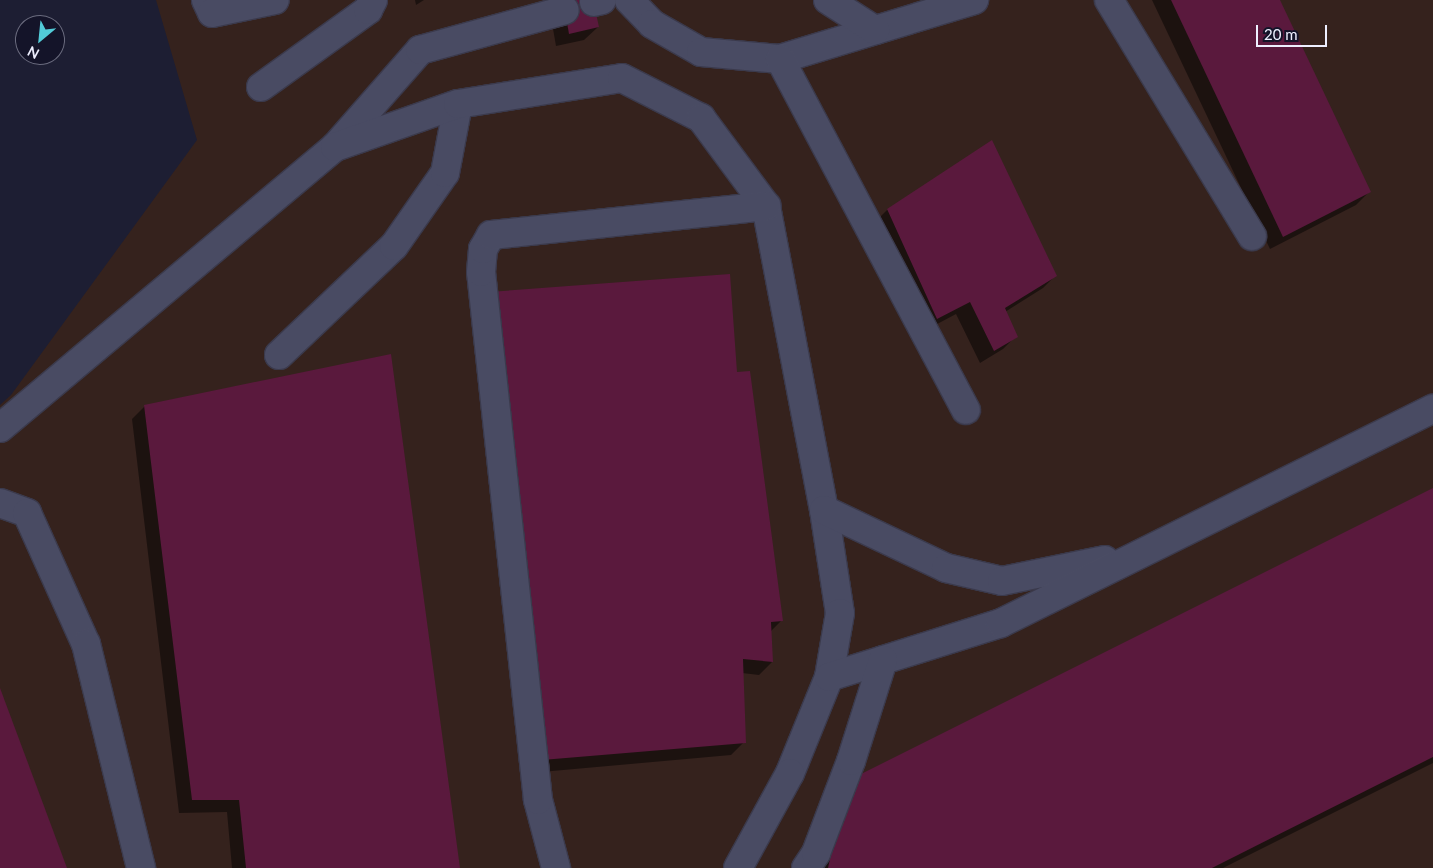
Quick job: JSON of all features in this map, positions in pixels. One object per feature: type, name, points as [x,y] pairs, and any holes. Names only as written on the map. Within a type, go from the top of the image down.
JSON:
[{"type":"lane","points":[[206,0],[212,14],[275,0]]},
{"type":"lane","points":[[261,87],[368,10],[373,0]]},
{"type":"lane","points":[[629,0],[652,24],[701,52],[780,59],[974,0]]},
{"type":"lane","points":[[828,0],[875,30]]},
{"type":"lane","points":[[1109,0],[1252,236]]},
{"type":"lane","points":[[0,428],[335,147],[420,50],[565,10]]},
{"type":"lane","points":[[780,59],[966,410]]},
{"type":"lane","points":[[335,147],[458,104],[622,78],[701,118],[766,206],[824,510],[840,613],[829,676],[790,773],[738,868]]},
{"type":"lane","points":[[279,356],[394,246],[445,173],[458,104]]},
{"type":"lane","points":[[556,868],[538,800],[480,272],[483,249],[491,236],[766,206]]},
{"type":"lane","points":[[829,676],[1000,623],[1433,409]]},
{"type":"lane","points":[[0,504],[27,513],[86,644],[141,868]]},
{"type":"lane","points":[[824,510],[946,568],[1002,581],[1146,551]]},
{"type":"lane","points":[[806,868],[816,853],[851,761],[883,660]]},
{"type":"shaded area","points":[[156,0],[1433,0],[1433,868],[0,868],[0,405],[11,395],[197,140]]},
{"type":"building","points":[[563,0],[593,0],[599,27],[569,34]]},
{"type":"building","points":[[1171,0],[1280,0],[1371,192],[1283,237]]},
{"type":"building","points":[[992,140],[1057,276],[1005,308],[1018,337],[994,351],[970,302],[937,319],[887,209]]},
{"type":"building","points":[[730,274],[737,372],[750,371],[783,621],[771,622],[773,662],[743,659],[746,743],[542,760],[489,292]]},
{"type":"building","points":[[391,354],[460,868],[246,868],[239,800],[192,800],[144,405]]},
{"type":"building","points":[[1433,488],[1433,757],[1212,868],[828,868],[847,781]]},
{"type":"building","points":[[0,688],[67,868],[0,868]]}]
